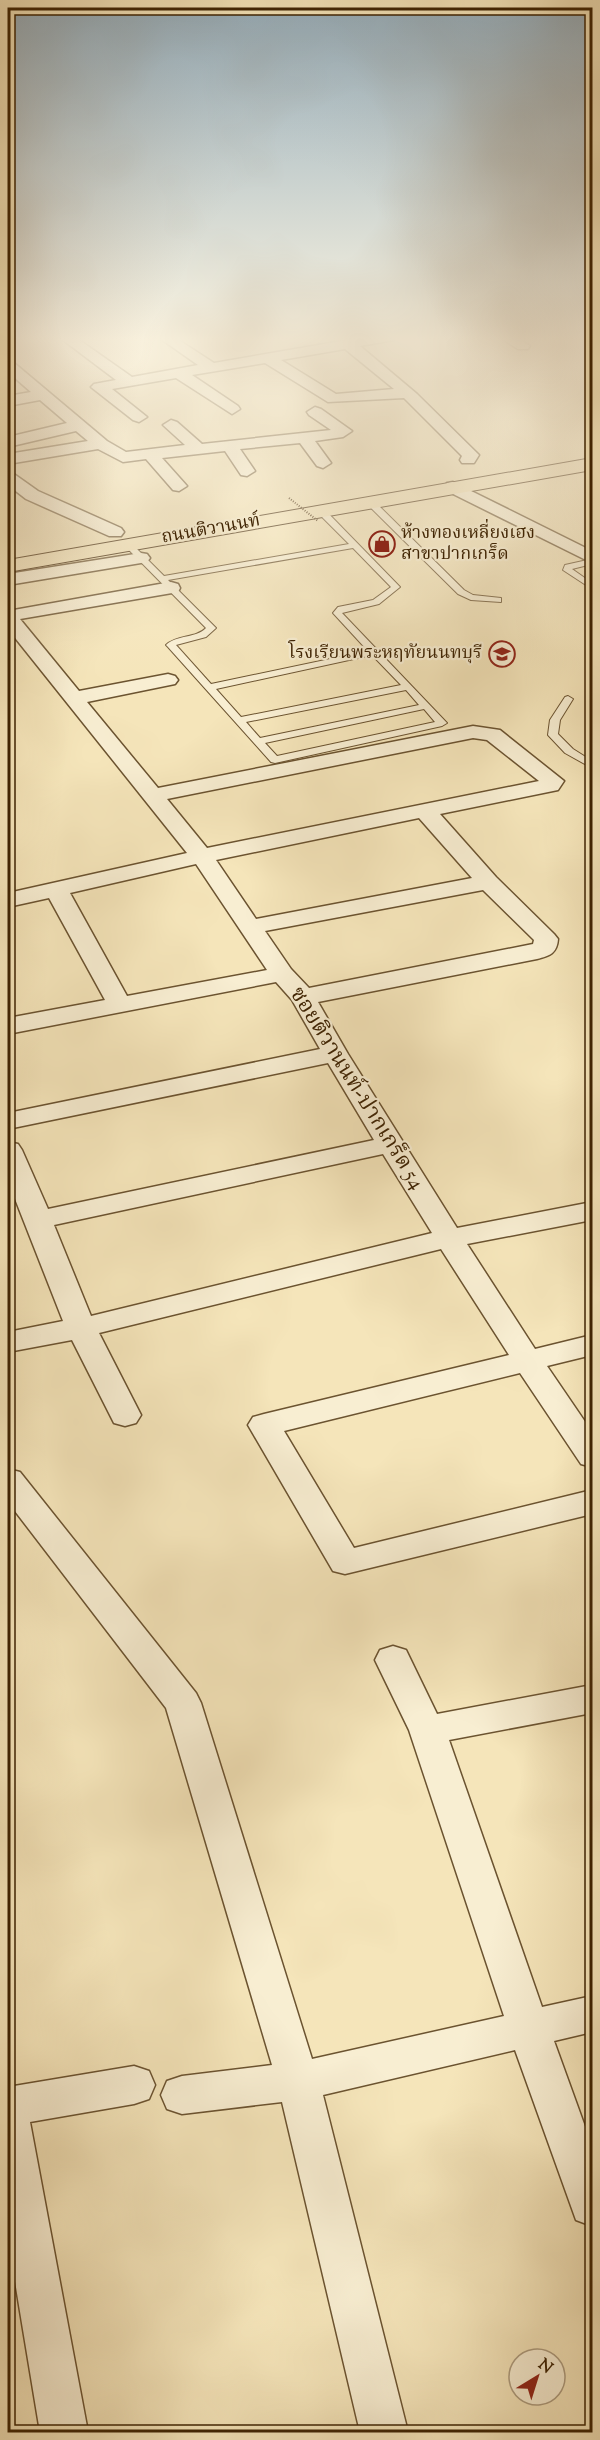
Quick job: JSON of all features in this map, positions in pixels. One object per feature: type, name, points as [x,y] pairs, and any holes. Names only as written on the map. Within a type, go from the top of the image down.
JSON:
[{"type":"main road","name":"ถนนติวานนท์","points":[[8,551],[128,545],[474,465],[592,451]]},
{"type":"main road","name":"ถนนติวานนท์","points":[[8,566],[320,516],[370,502],[592,464]]},
{"type":"street","points":[[8,459],[58,451]]},
{"type":"street","points":[[113,451],[123,457],[185,451]]},
{"type":"street","points":[[233,451],[247,471]]},
{"type":"street","points":[[315,451],[324,463]]},
{"type":"street","points":[[451,451],[474,465]]},
{"type":"street","points":[[151,455],[179,486]]},
{"type":"street","points":[[8,478],[32,495],[128,545]]},
{"type":"street","points":[[453,488],[592,560]]},
{"type":"street","points":[[8,492],[35,511],[69,529]]},
{"type":"street","points":[[8,580],[128,545]]},
{"type":"street","points":[[11,616],[166,584]]},
{"type":"street","name":"ซอยติวานนท์-ปากเกร็ด 54","points":[[11,616],[202,856],[282,974],[303,997],[335,1054],[449,1238],[592,1456]]},
{"type":"street","points":[[75,698],[168,680]]},
{"type":"street","points":[[8,900],[202,856],[550,785],[553,782],[493,734],[473,732],[154,795]]},
{"type":"street","points":[[303,997],[537,952],[544,948],[546,939],[488,882],[425,811]]},
{"type":"street","points":[[250,927],[488,882]]},
{"type":"street","points":[[56,889],[120,1005]]},
{"type":"street","points":[[8,1026],[282,974]]},
{"type":"street","points":[[8,1121],[335,1054]]},
{"type":"street","points":[[38,1220],[392,1144]]},
{"type":"street","points":[[8,1150],[81,1328],[125,1414]]},
{"type":"street","points":[[8,1342],[81,1328],[449,1238],[592,1211]]},
{"type":"street","points":[[592,1345],[264,1425],[345,1562],[592,1502]]},
{"type":"street","points":[[8,1480],[183,1703],[298,2081],[384,2433]]},
{"type":"street","points":[[393,1660],[427,1730],[529,2030],[592,2205]]},
{"type":"street","points":[[427,1730],[592,1698]]},
{"type":"street","points":[[182,2095],[298,2081],[592,2014]]},
{"type":"street","points":[[8,2106],[134,2085]]},
{"type":"street","points":[[8,2116],[64,2433]]},
{"type":"lane","points":[[370,502],[461,592],[471,597],[498,600]]},
{"type":"lane","points":[[128,545],[211,628],[205,635],[176,641],[171,645],[275,760],[442,723],[337,613],[341,609],[376,602],[396,587],[356,545],[320,516]]},
{"type":"lane","points":[[166,584],[356,545]]},
{"type":"lane","points":[[592,560],[568,567],[567,570],[592,587]]},
{"type":"lane","points":[[210,687],[375,652]]},
{"type":"lane","points":[[240,720],[408,687]]},
{"type":"lane","points":[[568,699],[555,720],[553,735],[569,750],[592,765]]},
{"type":"lane","points":[[258,741],[426,706]]},
{"type":"path","points":[[289,498],[320,516]]},
{"type":"place","name":"ห้างทองเหลี่ยงเฮง สาขาปากเกร็ด","points":[[382,544]]},
{"type":"place","name":"โรงเรียนพระหฤทัยนนทบุรี","points":[[502,654]]}]
